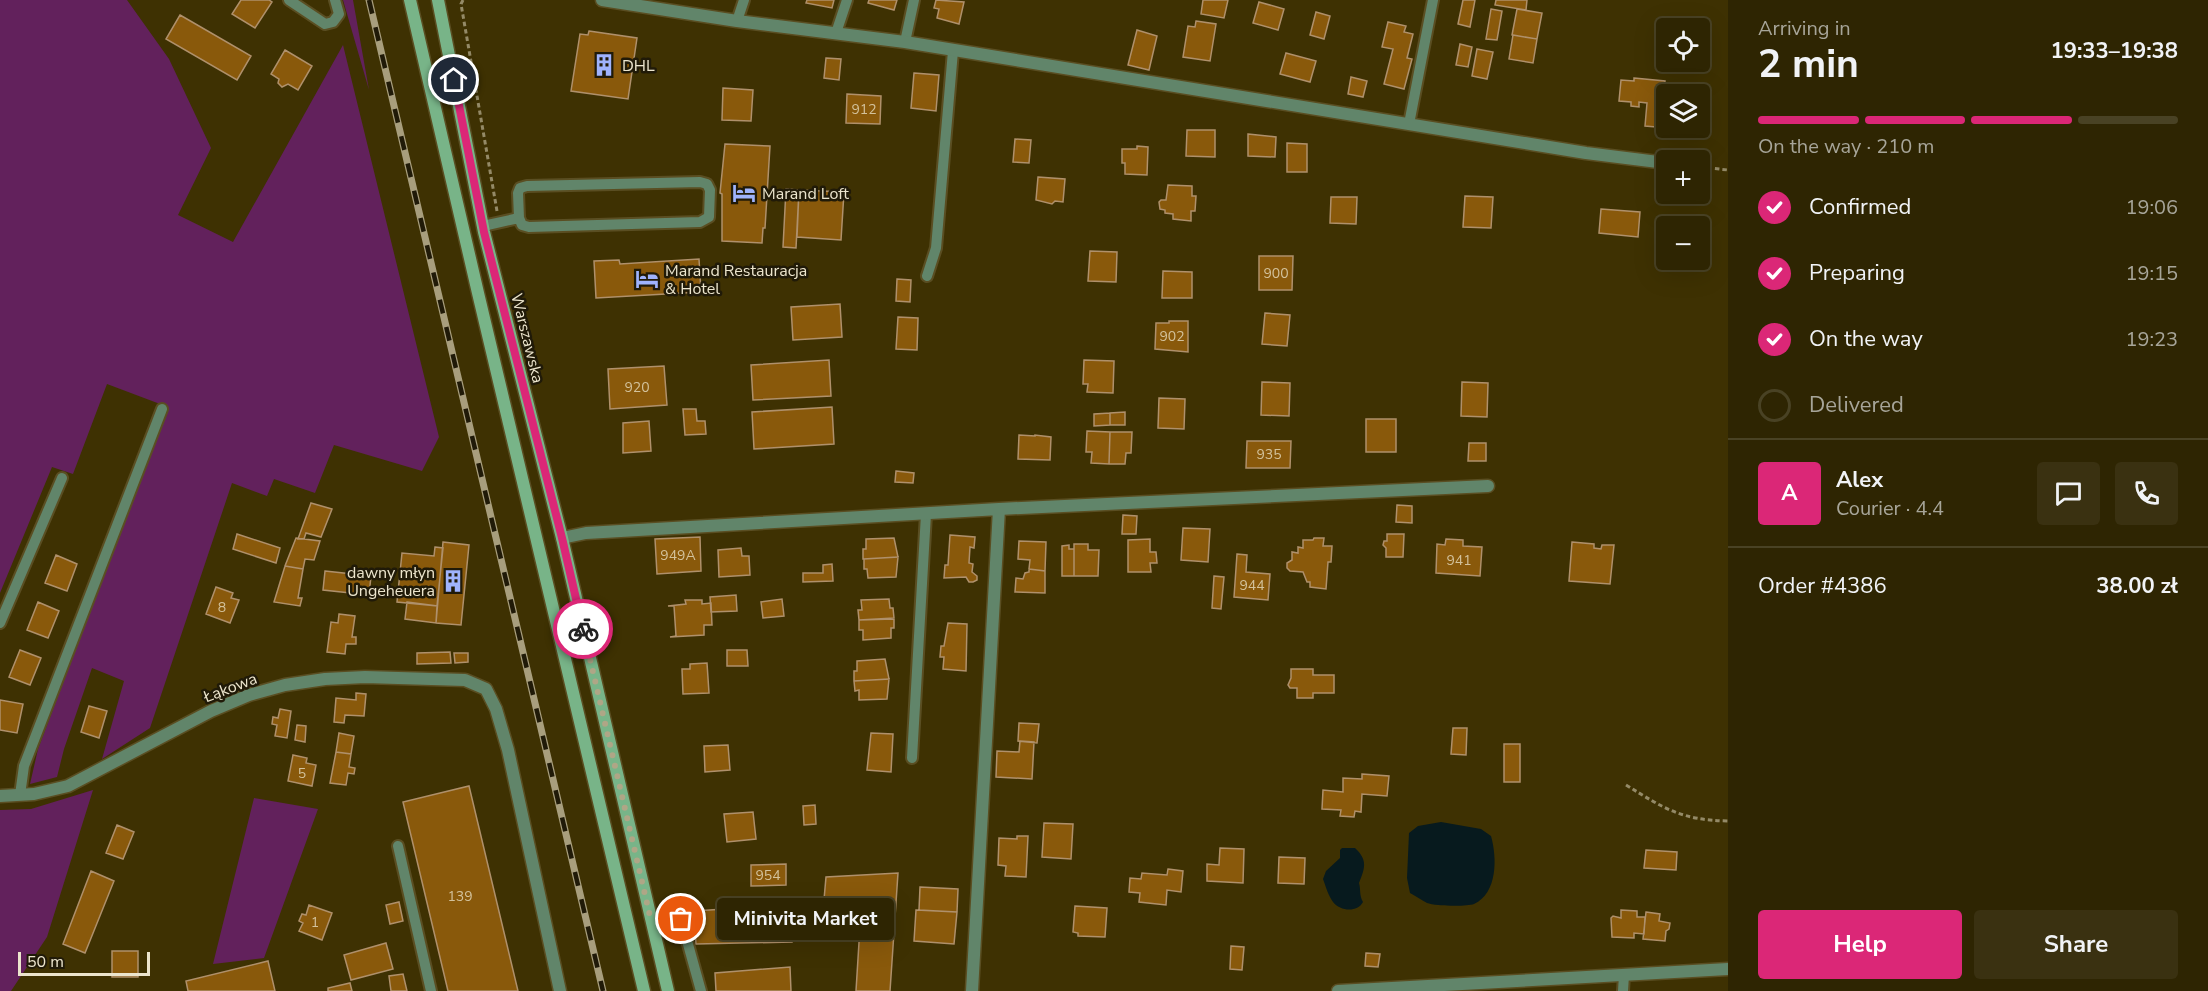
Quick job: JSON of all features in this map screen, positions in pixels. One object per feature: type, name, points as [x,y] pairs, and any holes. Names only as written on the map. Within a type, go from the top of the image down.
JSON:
[{"type":"main road","points":[[411,0],[446,160],[570,671],[644,991]]},
{"type":"main road","name":"Warszawska","points":[[438,0],[483,226],[562,538],[668,991]]},
{"type":"street","points":[[602,0],[737,21],[905,42],[1586,153],[1656,162]]},
{"type":"street","points":[[562,538],[586,533],[999,509],[1488,486]]},
{"type":"street","points":[[972,991],[999,509]]},
{"type":"street","name":"Łąkowa","points":[[0,796],[34,794],[68,786],[211,711],[249,695],[285,686],[326,679],[365,677],[465,680],[486,689],[496,709],[508,750],[560,991]]},
{"type":"street","points":[[1338,991],[1496,987],[1624,975],[1728,969]]},
{"type":"lane","points":[[289,0],[325,24],[333,22],[339,14],[335,0]]},
{"type":"lane","points":[[737,21],[744,0]]},
{"type":"lane","points":[[837,33],[847,0]]},
{"type":"lane","points":[[905,42],[914,0]]},
{"type":"lane","points":[[1409,124],[1433,0]]},
{"type":"lane","points":[[927,276],[936,248],[953,51]]},
{"type":"lane","points":[[700,182],[707,184],[710,190],[709,217],[700,222],[529,227],[522,225],[519,218],[518,193],[520,188],[527,186],[700,182]]},
{"type":"lane","points":[[483,226],[519,218]]},
{"type":"lane","points":[[20,795],[24,766],[162,409]]},
{"type":"lane","points":[[0,623],[62,478]]},
{"type":"lane","points":[[912,758],[926,514]]},
{"type":"lane","points":[[398,846],[431,991]]},
{"type":"lane","points":[[650,916],[681,919],[701,991]]},
{"type":"lane","points":[[1623,991],[1624,975]]},
{"type":"path","points":[[1710,168],[1728,170]]},
{"type":"path","points":[[1626,785],[1669,811],[1701,820],[1728,821]]},
{"type":"shaded area","points":[[0,0],[127,0],[169,59],[211,148],[178,215],[233,242],[343,45],[439,437],[422,471],[334,445],[315,493],[274,479],[267,496],[232,483],[150,728],[102,759],[124,681],[92,668],[64,749],[57,777],[30,784],[38,749],[168,407],[107,384],[73,474],[52,467],[0,593]]},
{"type":"shaded area","points":[[343,0],[353,0],[369,90]]},
{"type":"shaded area","points":[[93,790],[47,937],[11,991],[0,991],[0,810],[31,809]]},
{"type":"shaded area","points":[[254,798],[318,809],[264,958],[213,964]]},
{"type":"shaded area","points":[[1441,822],[1481,829],[1491,836],[1495,864],[1492,883],[1482,899],[1474,904],[1458,906],[1431,904],[1410,893],[1407,878],[1409,833],[1418,826]]},
{"type":"shaded area","points":[[1342,848],[1355,848],[1364,860],[1359,883],[1363,902],[1357,908],[1348,910],[1333,902],[1323,879],[1326,871],[1340,858]]},
{"type":"building","points":[[241,0],[269,0],[272,2],[255,28],[232,14]]},
{"type":"building","points":[[807,0],[834,0],[832,8],[806,3]]},
{"type":"building","points":[[869,0],[897,0],[894,10],[868,3]]},
{"type":"building","points":[[936,0],[964,2],[959,24],[937,18],[939,9],[934,8]]},
{"type":"building","points":[[1203,0],[1228,0],[1224,18],[1201,14]]},
{"type":"building","points":[[1463,0],[1475,0],[1470,27],[1458,24]]},
{"type":"building","points":[[1496,0],[1527,0],[1526,10],[1495,5]]},
{"type":"building","points":[[1259,2],[1284,9],[1278,30],[1253,23]]},
{"type":"building","points":[[1491,9],[1502,11],[1497,40],[1486,39]]},
{"type":"building","points":[[1517,9],[1542,13],[1537,39],[1512,35]]},
{"type":"building","points":[[1316,12],[1330,16],[1324,39],[1310,35]]},
{"type":"building","points":[[180,15],[251,56],[237,80],[166,39]]},
{"type":"building","points":[[1196,21],[1216,24],[1210,61],[1183,57],[1188,26],[1195,27]]},
{"type":"building","points":[[1388,22],[1406,26],[1404,32],[1413,34],[1407,58],[1412,59],[1404,89],[1384,84],[1393,49],[1382,47]]},
{"type":"building","points":[[1137,30],[1157,36],[1149,70],[1128,65]]},
{"type":"building","name":"DHL","points":[[589,31],[637,38],[628,99],[571,91],[580,34],[588,35]]},
{"type":"building","points":[[1513,35],[1537,39],[1533,63],[1509,59]]},
{"type":"building","points":[[1460,44],[1472,47],[1468,67],[1456,65]]},
{"type":"building","points":[[1477,49],[1493,52],[1487,79],[1472,76]]},
{"type":"building","points":[[285,50],[312,66],[298,90],[288,84],[282,87],[278,83],[279,79],[271,74]]},
{"type":"building","points":[[1286,53],[1316,61],[1310,82],[1280,74]]},
{"type":"building","points":[[826,58],[841,59],[839,80],[824,78]]},
{"type":"building","points":[[914,73],[939,75],[936,111],[911,108]]},
{"type":"building","points":[[1351,77],[1367,81],[1363,97],[1348,94]]},
{"type":"building","points":[[1634,78],[1665,81],[1665,84],[1656,84],[1656,127],[1645,126],[1647,103],[1639,102],[1639,107],[1631,106],[1631,102],[1619,101],[1621,80],[1634,81]]},
{"type":"building","points":[[723,88],[753,90],[751,121],[722,120]]},
{"type":"building","points":[[847,94],[881,96],[880,124],[846,123]]},
{"type":"building","points":[[1187,130],[1215,130],[1215,157],[1186,156]]},
{"type":"building","points":[[1248,134],[1276,137],[1275,157],[1248,156]]},
{"type":"building","points":[[1015,139],[1031,140],[1029,163],[1013,162]]},
{"type":"building","points":[[1287,143],[1307,144],[1307,172],[1287,172]]},
{"type":"building","name":"Marand Loft","points":[[725,144],[770,146],[762,243],[722,241],[722,194],[720,193]]},
{"type":"building","points":[[1137,146],[1148,147],[1147,175],[1125,174],[1122,149],[1137,149]]},
{"type":"building","points":[[1038,177],[1065,179],[1063,202],[1055,201],[1052,204],[1036,200]]},
{"type":"building","points":[[1168,185],[1192,186],[1192,196],[1196,196],[1195,211],[1191,211],[1191,221],[1173,219],[1173,214],[1165,213],[1165,210],[1160,209],[1159,202],[1166,200]]},
{"type":"building","points":[[786,189],[799,190],[796,248],[783,247]]},
{"type":"building","points":[[799,190],[844,192],[841,240],[797,237]]},
{"type":"building","points":[[1465,196],[1493,197],[1491,228],[1463,227]]},
{"type":"building","points":[[1331,197],[1357,197],[1356,224],[1330,223]]},
{"type":"building","points":[[1601,209],[1640,212],[1638,237],[1599,233]]},
{"type":"building","points":[[1090,251],[1117,252],[1116,282],[1088,281]]},
{"type":"building","points":[[1259,256],[1293,256],[1292,290],[1259,290]]},
{"type":"building","points":[[699,259],[701,292],[596,298],[594,261],[619,260],[620,264]]},
{"type":"building","points":[[1163,271],[1192,272],[1192,298],[1162,298]]},
{"type":"building","points":[[897,279],[911,280],[910,302],[896,301]]},
{"type":"building","points":[[840,304],[842,337],[793,340],[791,307]]},
{"type":"building","points":[[1265,313],[1290,315],[1287,346],[1262,344]]},
{"type":"building","points":[[898,317],[918,318],[917,350],[896,349]]},
{"type":"building","points":[[1169,321],[1188,321],[1188,352],[1155,349],[1156,323],[1169,323]]},
{"type":"building","points":[[829,360],[831,396],[753,400],[751,365]]},
{"type":"building","points":[[1084,360],[1114,361],[1113,393],[1087,392],[1088,384],[1083,384]]},
{"type":"building","points":[[664,366],[667,405],[610,409],[608,369]]},
{"type":"building","points":[[1262,382],[1290,383],[1289,416],[1261,415]]},
{"type":"building","points":[[1462,382],[1488,383],[1487,417],[1461,416]]},
{"type":"building","points":[[1159,398],[1185,399],[1184,429],[1158,428]]},
{"type":"building","points":[[832,407],[834,444],[754,449],[752,412]]},
{"type":"building","points":[[683,409],[696,409],[697,421],[705,421],[706,434],[685,435]]},
{"type":"building","points":[[1125,412],[1125,425],[1110,425],[1110,413]]},
{"type":"building","points":[[1110,413],[1110,425],[1094,426],[1094,414]]},
{"type":"building","points":[[1366,419],[1396,419],[1396,452],[1366,452]]},
{"type":"building","points":[[649,421],[651,451],[623,453],[623,423]]},
{"type":"building","points":[[1087,431],[1110,432],[1109,464],[1091,463],[1092,452],[1086,452]]},
{"type":"building","points":[[1110,432],[1132,432],[1131,453],[1126,453],[1125,464],[1109,464]]},
{"type":"building","points":[[1019,435],[1051,437],[1050,460],[1018,459]]},
{"type":"building","points":[[1247,441],[1291,441],[1290,468],[1246,468]]},
{"type":"building","points":[[1469,443],[1486,443],[1486,461],[1468,461]]},
{"type":"building","points":[[896,471],[914,473],[913,483],[895,482]]},
{"type":"building","points":[[311,503],[332,509],[321,537],[306,533],[304,539],[298,539]]},
{"type":"building","points":[[1397,505],[1412,506],[1412,523],[1396,522]]},
{"type":"building","points":[[1123,515],[1137,516],[1136,534],[1122,534]]},
{"type":"building","points":[[1183,528],[1210,529],[1208,562],[1181,560]]},
{"type":"building","points":[[237,534],[280,548],[276,563],[233,549]]},
{"type":"building","points":[[1387,534],[1404,534],[1403,557],[1386,557],[1386,548],[1383,545],[1384,541],[1387,541]]},
{"type":"building","points":[[950,535],[975,537],[974,548],[970,547],[969,563],[973,564],[972,572],[977,576],[977,580],[969,582],[966,577],[944,578],[945,565],[948,565]]},
{"type":"building","points":[[700,537],[701,571],[657,574],[655,539]]},
{"type":"building","points":[[296,538],[320,541],[314,560],[305,559],[303,569],[285,566]]},
{"type":"building","points":[[894,538],[898,557],[863,559],[866,539]]},
{"type":"building","points":[[1324,538],[1323,546],[1332,546],[1326,589],[1310,587],[1310,582],[1307,582],[1303,572],[1290,571],[1287,568],[1287,563],[1292,560],[1292,552],[1298,553],[1298,547],[1303,548],[1303,540]]},
{"type":"building","points":[[1150,539],[1150,552],[1156,552],[1157,563],[1150,563],[1151,572],[1128,572],[1128,540]]},
{"type":"building","points":[[1446,539],[1463,540],[1463,546],[1482,547],[1480,576],[1436,573],[1437,544],[1445,545]]},
{"type":"building","points":[[1019,541],[1046,542],[1045,571],[1029,569],[1030,560],[1018,559]]},
{"type":"building","name":"dawny młyn Ungeheuera","points":[[443,542],[469,545],[461,625],[436,623]]},
{"type":"building","points":[[1572,542],[1594,544],[1594,548],[1601,549],[1602,545],[1614,545],[1610,584],[1569,581]]},
{"type":"building","points":[[1074,544],[1088,544],[1088,550],[1099,550],[1098,576],[1074,576]]},
{"type":"building","points":[[1069,545],[1069,549],[1074,549],[1074,576],[1062,576],[1062,546]]},
{"type":"building","points":[[435,547],[443,548],[437,606],[397,602],[402,553],[434,556]]},
{"type":"building","points":[[741,548],[742,556],[749,556],[750,575],[719,577],[718,550]]},
{"type":"building","points":[[1237,554],[1247,555],[1246,572],[1270,574],[1268,600],[1234,597]]},
{"type":"building","points":[[56,555],[77,564],[67,591],[45,583]]},
{"type":"building","points":[[898,557],[896,577],[868,578],[867,569],[864,569],[864,559]]},
{"type":"building","points":[[832,564],[833,581],[803,582],[803,573],[823,573],[823,565]]},
{"type":"building","points":[[285,566],[303,569],[298,598],[302,598],[300,606],[274,602]]},
{"type":"building","points":[[1029,569],[1045,571],[1045,593],[1015,592],[1016,578],[1023,579]]},
{"type":"building","points":[[325,571],[371,576],[369,595],[323,590]]},
{"type":"building","points":[[1214,576],[1224,577],[1221,609],[1212,608]]},
{"type":"building","points":[[216,587],[233,593],[231,598],[239,600],[230,623],[206,614]]},
{"type":"building","points":[[736,595],[737,611],[711,612],[710,597]]},
{"type":"building","points":[[782,599],[784,616],[763,618],[761,602]]},
{"type":"building","points":[[889,599],[894,618],[859,620],[858,610],[862,610],[861,600]]},
{"type":"building","points":[[685,600],[702,600],[702,604],[711,603],[712,625],[704,625],[704,635],[670,637],[676,636],[674,606],[668,606],[686,604]]},
{"type":"building","points":[[38,602],[59,611],[48,638],[27,630]]},
{"type":"building","points":[[407,602],[437,606],[436,623],[405,619]]},
{"type":"building","points":[[339,614],[355,616],[352,637],[356,637],[356,644],[346,644],[345,654],[327,652],[331,622],[338,623]]},
{"type":"building","points":[[894,619],[891,638],[863,640],[863,630],[859,630],[859,620]]},
{"type":"building","points":[[948,623],[967,624],[966,671],[943,669],[944,657],[940,657],[941,646],[944,646]]},
{"type":"building","points":[[20,650],[41,658],[30,685],[9,677]]},
{"type":"building","points":[[727,650],[747,650],[748,666],[727,666]]},
{"type":"building","points":[[450,652],[451,663],[417,664],[417,653]]},
{"type":"building","points":[[454,653],[468,653],[468,662],[455,663]]},
{"type":"building","points":[[885,659],[889,679],[854,681],[857,661]]},
{"type":"building","points":[[707,663],[709,693],[683,694],[682,669],[690,669],[690,664]]},
{"type":"building","points":[[1291,669],[1313,669],[1313,675],[1334,675],[1334,693],[1313,693],[1313,698],[1297,698],[1297,688],[1290,688],[1288,685]]},
{"type":"building","points":[[889,679],[887,699],[859,700],[859,690],[855,691],[854,681]]},
{"type":"building","points":[[356,693],[366,694],[364,716],[345,715],[344,723],[334,722],[336,698],[356,700]]},
{"type":"building","points":[[0,700],[23,704],[17,733],[0,730]]},
{"type":"building","points":[[89,706],[107,711],[99,738],[81,732]]},
{"type":"building","points":[[280,709],[291,711],[287,738],[275,736],[277,725],[272,724],[273,717],[278,718]]},
{"type":"building","points":[[1019,723],[1039,724],[1037,743],[1018,741]]},
{"type":"building","points":[[297,725],[306,726],[305,742],[295,740]]},
{"type":"building","points":[[1453,728],[1467,728],[1466,755],[1451,754]]},
{"type":"building","points":[[339,733],[354,736],[351,754],[336,752]]},
{"type":"building","points":[[871,733],[893,734],[891,772],[867,770]]},
{"type":"building","points":[[1020,741],[1034,742],[1032,779],[996,777],[997,751],[1019,752]]},
{"type":"building","points":[[1504,744],[1520,744],[1520,782],[1504,782]]},
{"type":"building","points":[[728,745],[730,770],[705,772],[704,746]]},
{"type":"building","points":[[336,752],[351,754],[349,767],[355,768],[354,774],[348,773],[346,785],[330,783]]},
{"type":"building","points":[[293,755],[307,758],[306,763],[316,765],[312,786],[288,781]]},
{"type":"building","points":[[1362,774],[1389,776],[1387,796],[1362,794],[1361,812],[1355,811],[1354,817],[1340,816],[1341,810],[1322,809],[1323,790],[1343,792],[1343,778],[1362,779]]},
{"type":"building","points":[[469,786],[518,991],[448,991],[403,802]]},
{"type":"building","points":[[815,805],[816,824],[804,825],[803,806]]},
{"type":"building","points":[[753,812],[756,839],[727,842],[724,814]]},
{"type":"building","points":[[1044,823],[1073,824],[1071,859],[1042,857]]},
{"type":"building","points":[[117,825],[134,832],[123,859],[106,853]]},
{"type":"building","points":[[1017,836],[1028,836],[1026,877],[1005,876],[1006,866],[998,865],[999,838],[1017,839]]},
{"type":"building","points":[[1220,848],[1244,849],[1243,883],[1207,881],[1207,864],[1219,865]]},
{"type":"building","points":[[1646,850],[1677,852],[1676,870],[1644,868]]},
{"type":"building","points":[[1279,857],[1305,858],[1304,884],[1278,883]]},
{"type":"building","points":[[786,864],[786,885],[751,886],[751,865]]},
{"type":"building","points":[[1168,869],[1183,871],[1181,892],[1167,890],[1166,905],[1139,902],[1140,893],[1129,892],[1130,878],[1141,879],[1142,873],[1167,875]]},
{"type":"building","points":[[91,871],[114,881],[85,953],[63,944]]},
{"type":"building","points":[[898,873],[890,991],[856,991],[861,910],[823,911],[826,877]]},
{"type":"building","points":[[920,887],[958,889],[957,912],[919,910]]},
{"type":"building","points":[[399,902],[403,921],[390,924],[386,905]]},
{"type":"building","points":[[309,905],[332,913],[322,940],[299,931],[303,923],[299,921],[302,914],[306,915]]},
{"type":"building","points":[[1075,906],[1107,908],[1105,937],[1078,936],[1078,933],[1073,932]]},
{"type":"building","points":[[756,907],[756,913],[770,913],[771,919],[776,919],[776,908],[791,907],[792,942],[696,944],[694,911]]},
{"type":"building","points":[[916,910],[957,912],[954,944],[914,941]]},
{"type":"building","points":[[1621,910],[1637,911],[1637,917],[1645,917],[1644,934],[1634,933],[1634,938],[1612,937],[1611,918],[1613,916],[1621,918]]},
{"type":"building","points":[[1646,912],[1660,914],[1659,921],[1670,923],[1665,941],[1643,939]]},
{"type":"building","points":[[386,943],[393,969],[351,980],[344,955]]},
{"type":"building","points":[[1231,946],[1244,947],[1242,970],[1230,969]]},
{"type":"building","points":[[112,951],[138,951],[138,977],[112,977]]},
{"type":"building","points":[[1366,953],[1380,954],[1378,967],[1365,966]]},
{"type":"building","points":[[268,961],[275,991],[188,991],[186,981]]},
{"type":"building","points":[[790,967],[791,991],[716,991],[715,973]]},
{"type":"building","points":[[403,974],[407,991],[391,991],[389,976]]},
{"type":"building","points":[[350,983],[352,991],[328,991],[328,988]]},
{"type":"railway","points":[[369,0],[603,991]]},
{"type":"way so far","points":[[583,629],[650,916],[681,919]]},
{"type":"place","name":"DHL","points":[[604,65]]},
{"type":"place","name":"Marand Loft","points":[[744,193]]},
{"type":"place","name":"Marand Restauracja & Hotel","points":[[647,279]]},
{"type":"place","name":"dawny młyn Ungeheuera","points":[[453,581]]},
{"type":"place","name":"Minivita Market","points":[[681,919]]},
{"type":"route","points":[[454,80],[484,232],[583,629]]}]
